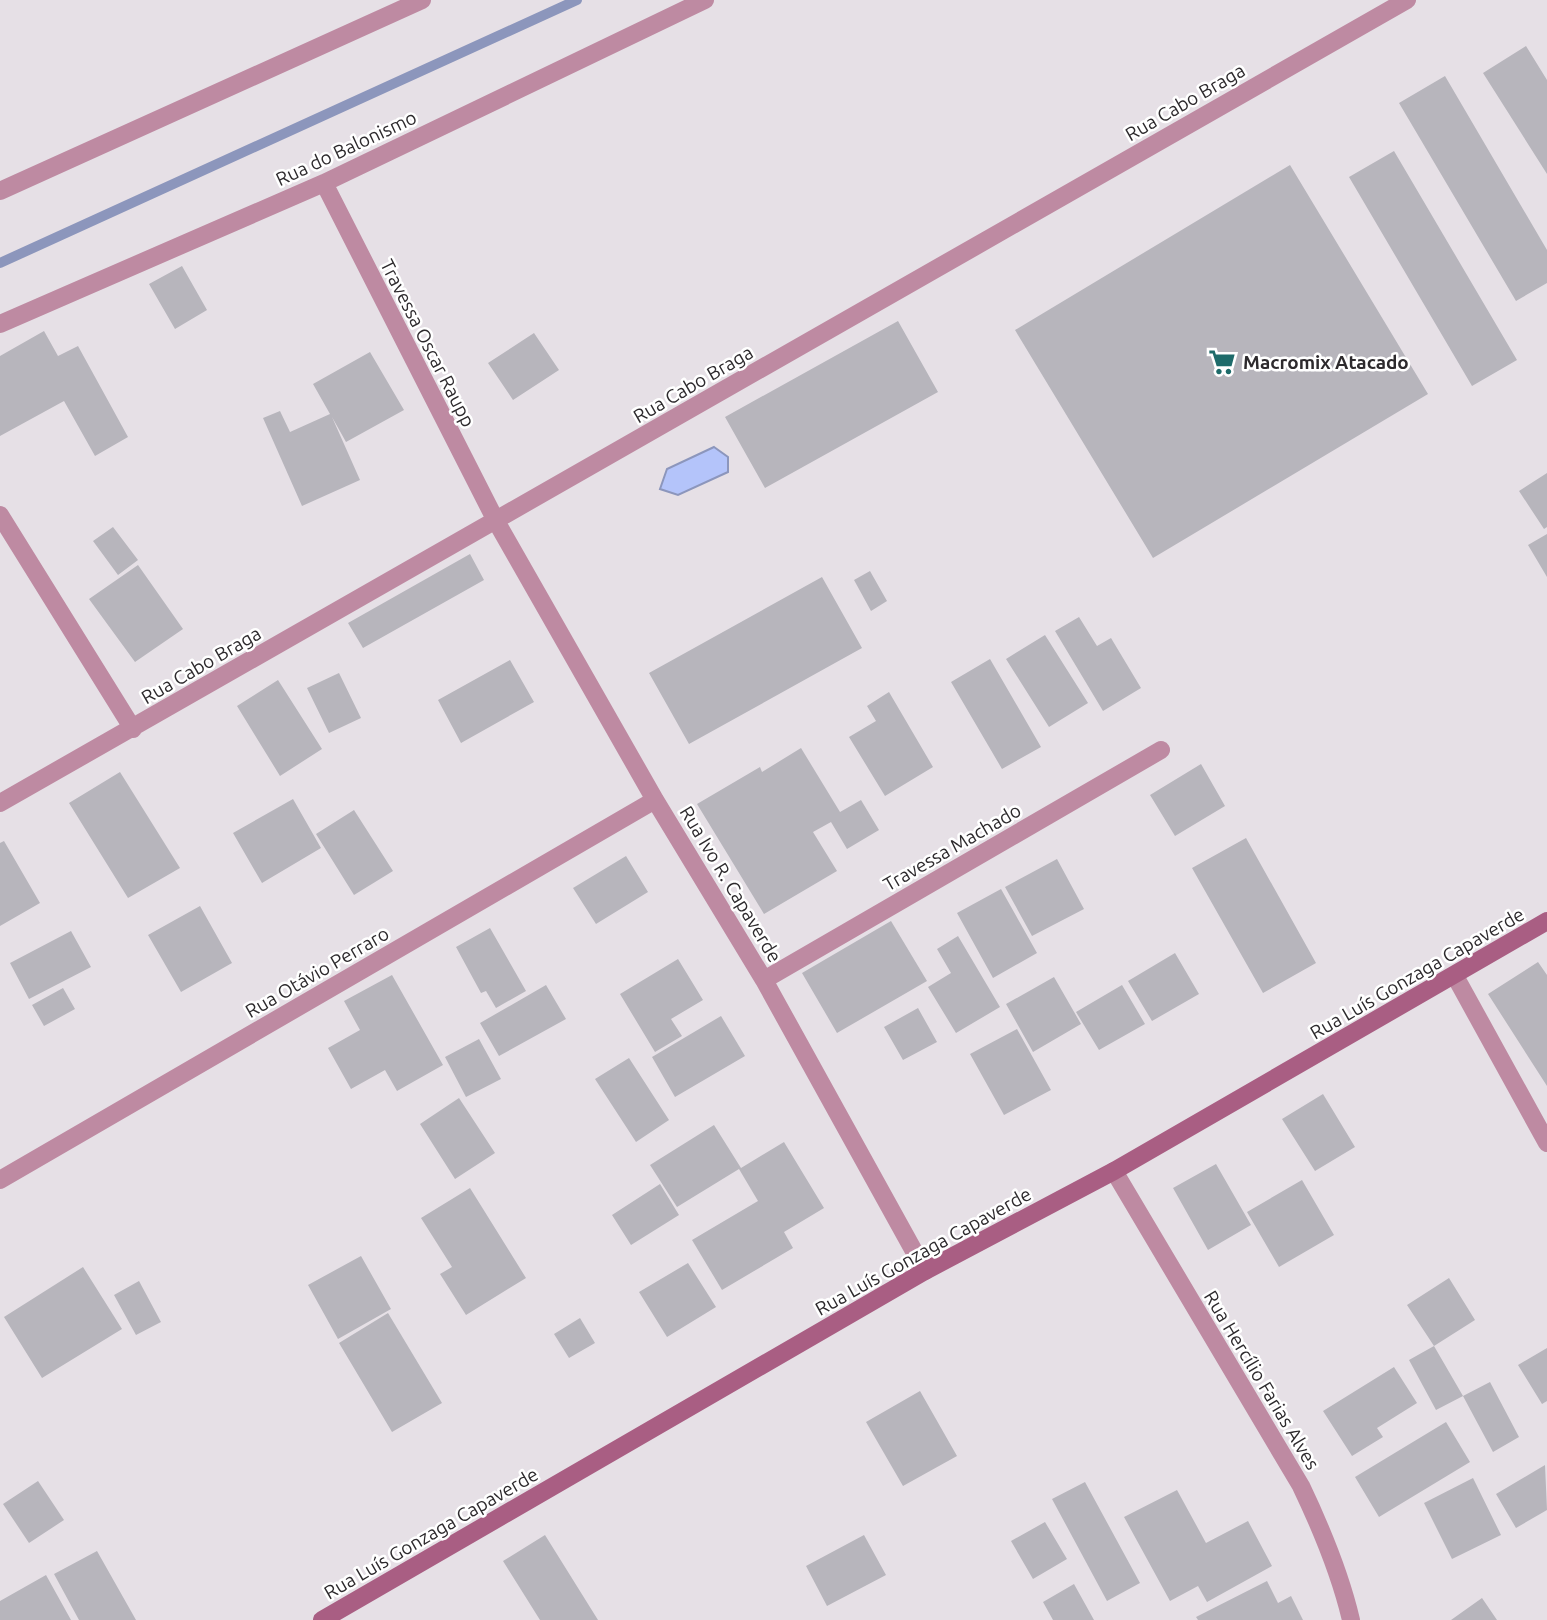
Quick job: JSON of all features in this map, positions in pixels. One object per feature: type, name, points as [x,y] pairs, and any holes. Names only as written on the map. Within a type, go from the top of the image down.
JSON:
[{"type":"street","points":[[0,191],[422,0]]},
{"type":"street","name":"Rua do Balonismo","points":[[0,324],[324,183],[705,0]]},
{"type":"street","name":"Rua Cabo Braga","points":[[0,803],[1407,0]]},
{"type":"street","name":"Travessa Oscar Raupp","points":[[324,183],[496,521]]},
{"type":"street","points":[[0,514],[133,729]]},
{"type":"street","name":"Rua Ivo R. Capaverde","points":[[496,521],[655,800],[765,980],[926,1271]]},
{"type":"street","name":"Travessa Machado","points":[[765,980],[1161,750]]},
{"type":"street","name":"Rua Otávio Perraro","points":[[0,1180],[655,800]]},
{"type":"street","name":"Rua Luís Gonzaga Capaverde","points":[[322,1620],[926,1271],[1114,1171],[1547,921]]},
{"type":"street","points":[[1455,976],[1547,1143]]},
{"type":"street","name":"Rua Hercílio Farias Alves","points":[[1114,1171],[1301,1486],[1324,1532],[1344,1589],[1351,1620]]},
{"type":"water","points":[[714,447],[728,457],[728,472],[678,495],[660,489],[667,469]]},
{"type":"building","points":[[1526,46],[1547,80],[1547,174],[1483,73]]},
{"type":"building","points":[[1445,76],[1547,250],[1547,283],[1516,301],[1399,103]]},
{"type":"building","points":[[1394,151],[1517,360],[1472,386],[1349,177]]},
{"type":"building","name":"Macromix Atacado","points":[[1290,165],[1428,394],[1153,558],[1015,330]]},
{"type":"building","points":[[182,266],[207,310],[175,329],[149,284]]},
{"type":"building","points":[[898,321],[938,392],[765,488],[725,417]]},
{"type":"building","points":[[44,331],[58,356],[78,346],[128,437],[95,456],[64,401],[0,436],[0,356]]},
{"type":"building","points":[[534,333],[559,370],[513,400],[488,363]]},
{"type":"building","points":[[370,352],[404,410],[346,442],[332,417],[360,480],[302,506],[263,418],[280,411],[290,432],[330,414],[313,384]]},
{"type":"building","points":[[1547,473],[1547,527],[1544,529],[1519,491]]},
{"type":"building","points":[[113,527],[138,560],[118,575],[93,541]]},
{"type":"building","points":[[1547,534],[1547,577],[1528,545]]},
{"type":"building","points":[[470,554],[484,580],[363,648],[348,623]]},
{"type":"building","points":[[138,565],[183,629],[135,662],[89,599]]},
{"type":"building","points":[[870,571],[887,601],[871,611],[854,580]]},
{"type":"building","points":[[822,577],[862,648],[689,744],[649,673]]},
{"type":"building","points":[[1079,617],[1097,646],[1111,638],[1141,688],[1103,711],[1055,631]]},
{"type":"building","points":[[1045,635],[1088,703],[1049,727],[1006,659]]},
{"type":"building","points":[[990,659],[1041,747],[1002,769],[951,682]]},
{"type":"building","points":[[510,660],[534,702],[461,743],[438,700]]},
{"type":"building","points":[[339,673],[361,718],[329,733],[307,688]]},
{"type":"building","points":[[278,680],[322,749],[280,776],[237,706]]},
{"type":"building","points":[[889,692],[933,767],[885,796],[849,737],[876,721],[867,706]]},
{"type":"building","points":[[801,748],[840,812],[861,800],[879,830],[847,849],[831,822],[813,832],[837,871],[764,914],[697,804],[760,767],[762,772]]},
{"type":"building","points":[[1201,764],[1225,806],[1175,836],[1150,795]]},
{"type":"building","points":[[120,772],[180,868],[128,898],[69,803]]},
{"type":"building","points":[[293,799],[321,848],[262,883],[233,833]]},
{"type":"building","points":[[354,810],[393,871],[354,895],[316,834]]},
{"type":"building","points":[[1246,838],[1316,963],[1263,993],[1192,868]]},
{"type":"building","points":[[4,841],[40,903],[0,926],[0,843]]},
{"type":"building","points":[[626,856],[648,892],[596,924],[573,888]]},
{"type":"building","points":[[1057,859],[1084,909],[1032,936],[1005,887]]},
{"type":"building","points":[[1001,889],[1037,953],[993,978],[957,913]]},
{"type":"building","points":[[200,906],[232,963],[181,992],[148,935]]},
{"type":"building","points":[[891,921],[927,981],[837,1033],[802,973]]},
{"type":"building","points":[[490,928],[526,991],[496,1008],[486,991],[481,993],[456,947]]},
{"type":"building","points":[[71,931],[91,967],[29,999],[10,963]]},
{"type":"building","points":[[958,936],[1000,1007],[956,1033],[928,987],[951,973],[937,949]]},
{"type":"building","points":[[1175,953],[1199,994],[1152,1021],[1128,981]]},
{"type":"building","points":[[678,959],[703,1000],[671,1019],[682,1036],[655,1052],[620,994]]},
{"type":"building","points":[[1538,962],[1547,975],[1547,1086],[1488,994]]},
{"type":"building","points":[[392,975],[443,1065],[397,1091],[385,1070],[351,1089],[328,1048],[360,1030],[344,1001]]},
{"type":"building","points":[[1054,977],[1081,1024],[1033,1052],[1006,1004]]},
{"type":"building","points":[[546,985],[566,1019],[499,1056],[480,1023]]},
{"type":"building","points":[[1122,985],[1145,1024],[1099,1050],[1076,1012]]},
{"type":"building","points":[[63,988],[75,1009],[44,1026],[32,1005]]},
{"type":"building","points":[[918,1008],[937,1042],[903,1060],[884,1027]]},
{"type":"building","points":[[721,1016],[745,1056],[675,1097],[652,1057]]},
{"type":"building","points":[[1017,1029],[1051,1090],[1004,1115],[970,1054]]},
{"type":"building","points":[[479,1039],[501,1079],[466,1097],[445,1057]]},
{"type":"building","points":[[629,1058],[669,1120],[636,1142],[595,1079]]},
{"type":"building","points":[[1323,1094],[1355,1147],[1315,1171],[1282,1119]]},
{"type":"building","points":[[459,1098],[495,1153],[455,1179],[420,1124]]},
{"type":"building","points":[[714,1125],[741,1168],[784,1142],[824,1208],[784,1232],[793,1248],[722,1290],[692,1240],[758,1201],[739,1169],[677,1207],[650,1165]]},
{"type":"building","points":[[1216,1164],[1251,1225],[1208,1250],[1173,1188]]},
{"type":"building","points":[[1302,1180],[1334,1235],[1279,1267],[1247,1212]]},
{"type":"building","points":[[660,1184],[679,1215],[631,1245],[612,1215]]},
{"type":"building","points":[[470,1188],[526,1278],[466,1315],[440,1274],[452,1267],[421,1218]]},
{"type":"building","points":[[361,1256],[391,1309],[338,1339],[308,1285]]},
{"type":"building","points":[[688,1263],[716,1307],[667,1337],[639,1292]]},
{"type":"building","points":[[83,1267],[122,1329],[42,1378],[4,1317]]},
{"type":"building","points":[[1449,1278],[1475,1320],[1434,1346],[1407,1305]]},
{"type":"building","points":[[139,1281],[161,1322],[136,1335],[114,1295]]},
{"type":"building","points":[[388,1313],[442,1403],[392,1432],[339,1343]]},
{"type":"building","points":[[580,1318],[595,1343],[569,1358],[554,1334]]},
{"type":"building","points":[[1434,1346],[1463,1396],[1436,1410],[1409,1360]]},
{"type":"building","points":[[1547,1348],[1547,1401],[1542,1404],[1518,1365]]},
{"type":"building","points":[[1394,1367],[1417,1403],[1377,1428],[1383,1437],[1352,1456],[1323,1411]]},
{"type":"building","points":[[1490,1382],[1519,1437],[1493,1452],[1463,1396]]},
{"type":"building","points":[[920,1391],[957,1456],[903,1486],[866,1422]]},
{"type":"building","points":[[1446,1422],[1470,1462],[1379,1517],[1355,1477]]},
{"type":"building","points":[[1545,1465],[1547,1510],[1516,1528],[1496,1494]]},
{"type":"building","points":[[1473,1478],[1501,1535],[1452,1559],[1424,1503]]},
{"type":"building","points":[[38,1481],[64,1520],[29,1543],[3,1504]]},
{"type":"building","points":[[1085,1482],[1140,1583],[1107,1601],[1052,1499]]},
{"type":"building","points":[[1177,1490],[1206,1543],[1248,1521],[1272,1566],[1207,1602],[1198,1586],[1170,1601],[1124,1517]]},
{"type":"building","points":[[1045,1522],[1067,1559],[1033,1579],[1011,1541]]},
{"type":"building","points":[[545,1535],[598,1620],[540,1620],[503,1561]]},
{"type":"building","points":[[864,1535],[886,1575],[827,1606],[806,1566]]},
{"type":"building","points":[[97,1551],[136,1620],[79,1620],[54,1574]]},
{"type":"building","points":[[46,1575],[71,1620],[0,1620],[0,1601]]},
{"type":"building","points":[[1267,1581],[1278,1603],[1291,1596],[1303,1620],[1198,1620],[1196,1617]]},
{"type":"building","points":[[1074,1584],[1094,1620],[1053,1620],[1043,1602]]},
{"type":"building","points":[[1482,1598],[1497,1620],[1451,1620]]},
{"type":"waterway","points":[[0,263],[577,0]]},
{"type":"place","name":"Macromix Atacado","points":[[1222,362]]}]
